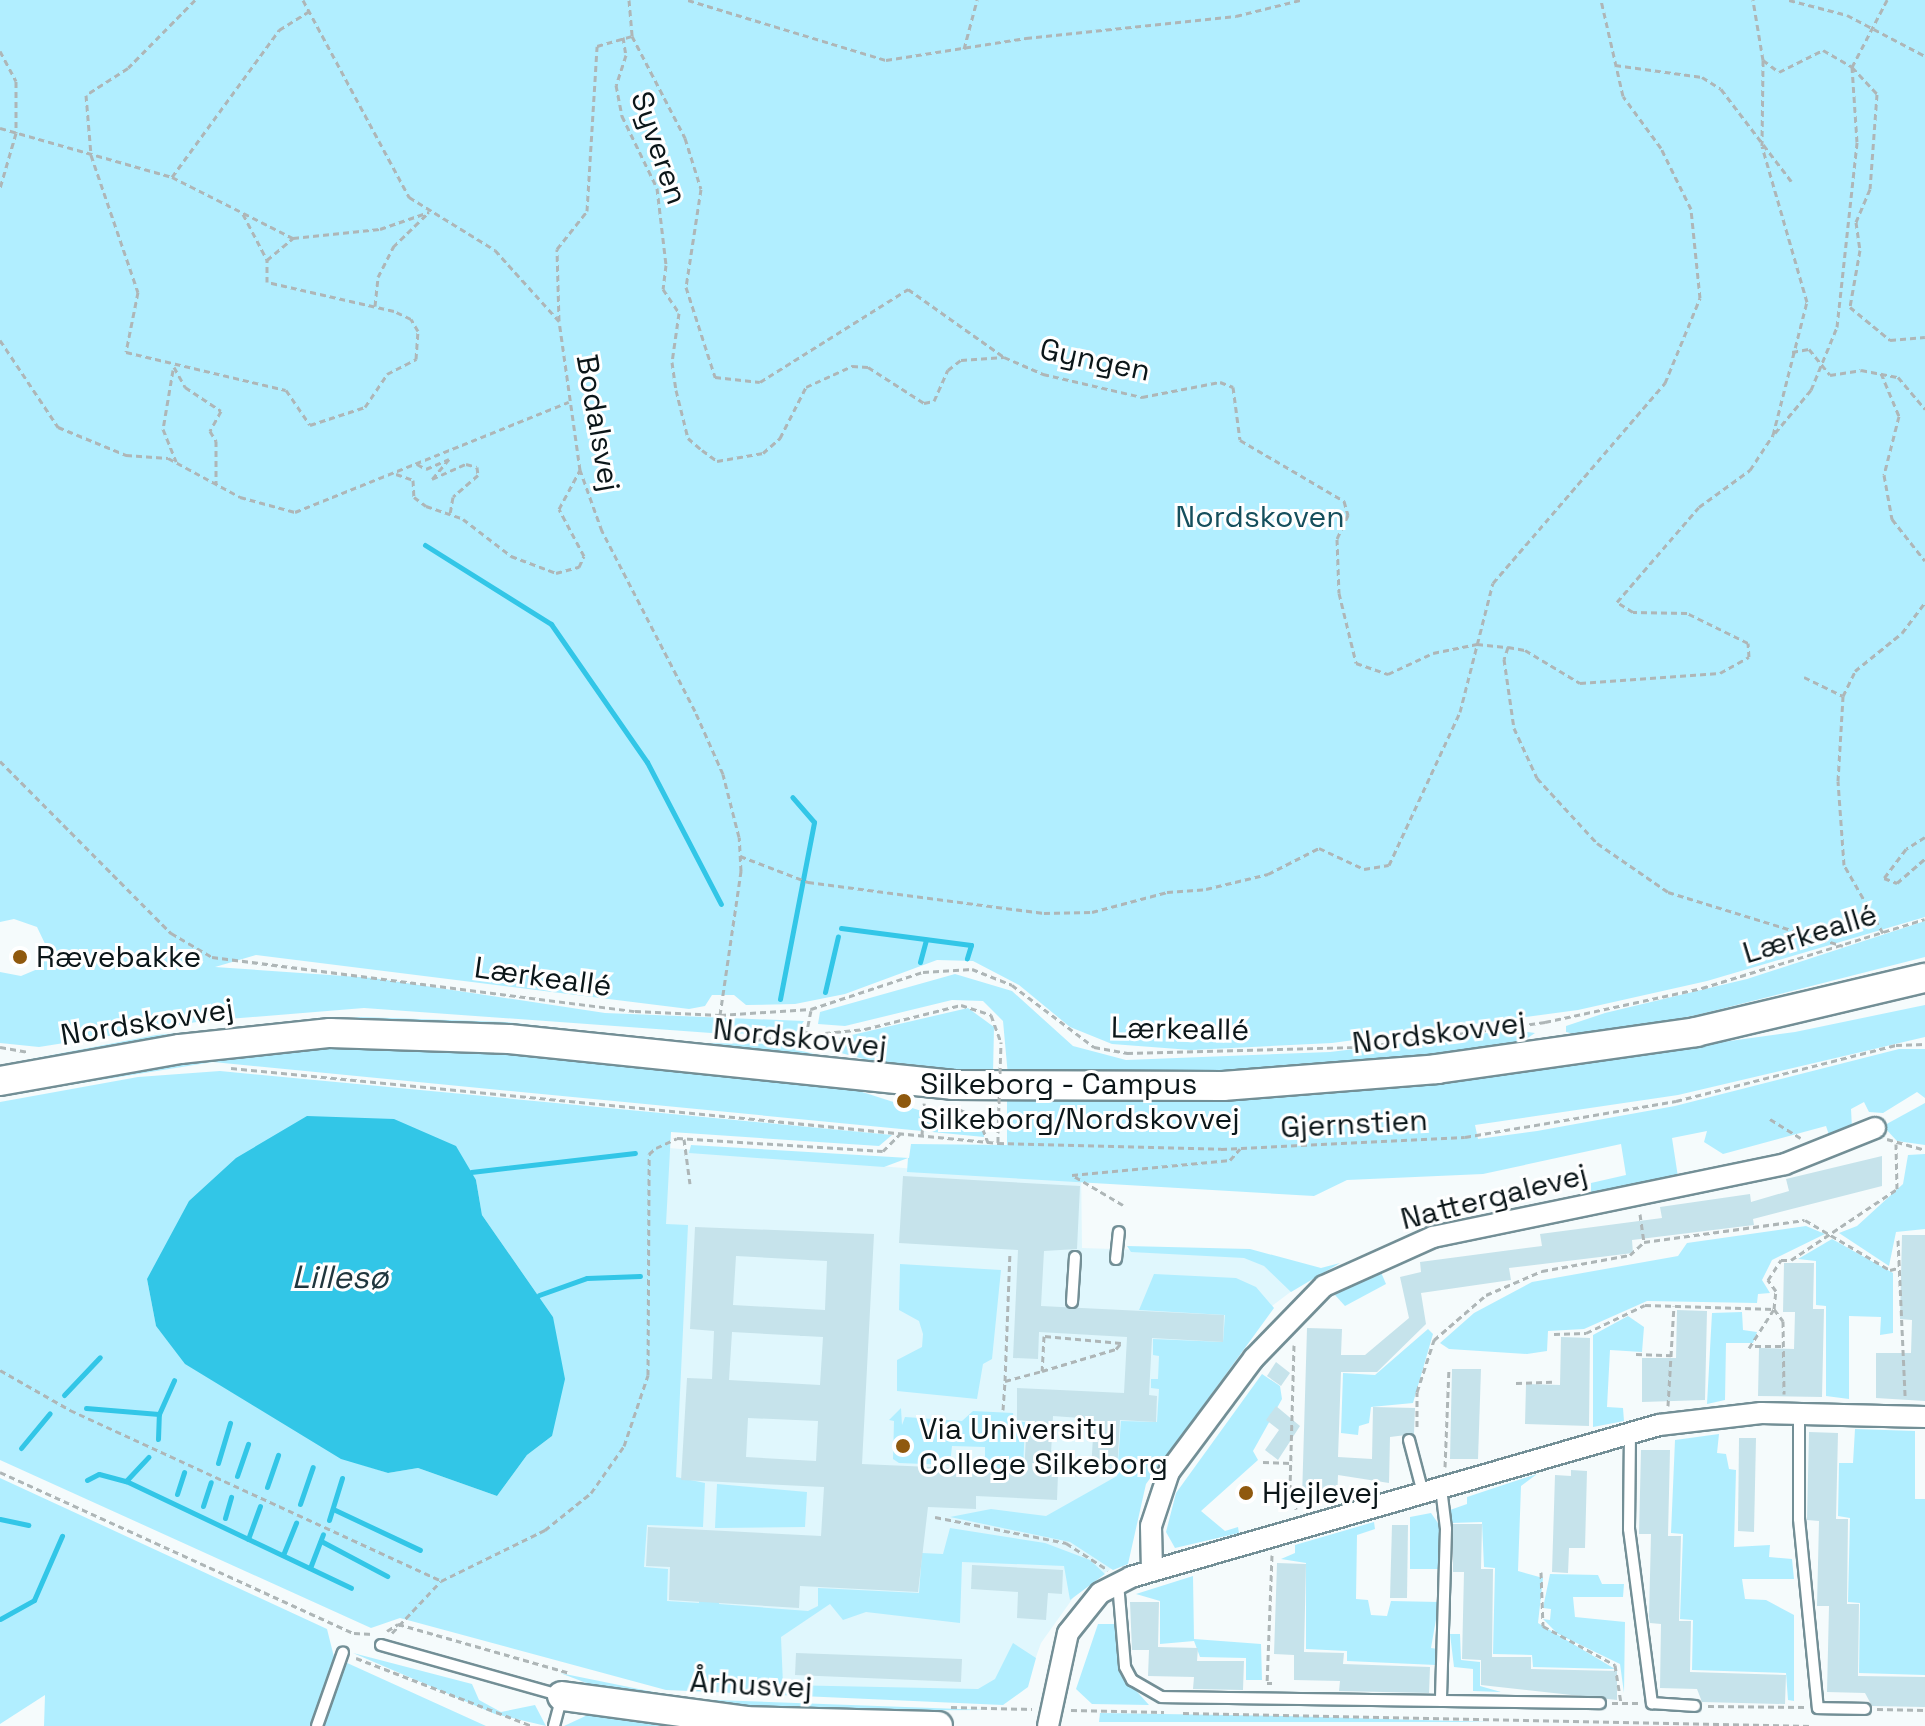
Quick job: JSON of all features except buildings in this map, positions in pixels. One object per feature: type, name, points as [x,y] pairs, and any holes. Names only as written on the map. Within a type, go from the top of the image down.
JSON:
[{"type":"street","name":"Nordskovvej","points":[[0,1081],[180,1049],[330,1033],[532,1041],[952,1085],[1238,1086],[1462,1066],[1696,1032],[1925,978]]},
{"type":"street","name":"Nattergalevej","points":[[1152,1571],[1151,1526],[1169,1472],[1254,1358],[1324,1286],[1433,1237],[1809,1156],[1875,1128]]},
{"type":"street","points":[[1048,1726],[1068,1633],[1115,1579],[1667,1424],[1792,1414],[1915,1417]]},
{"type":"street","name":"Århusvej","points":[[567,1685],[746,1721],[938,1726]]},
{"type":"lane","points":[[1116,1259],[1119,1232]]},
{"type":"lane","points":[[1072,1302],[1075,1257]]},
{"type":"lane","points":[[1792,1414],[1818,1708],[1865,1709]]},
{"type":"lane","points":[[1630,1433],[1629,1529],[1652,1703],[1695,1706]]},
{"type":"lane","points":[[1409,1440],[1436,1489],[1441,1701]]},
{"type":"lane","points":[[1115,1579],[1125,1667],[1132,1680],[1162,1697],[1600,1703]]},
{"type":"lane","points":[[381,1645],[567,1685],[554,1726]]},
{"type":"lane","points":[[317,1726],[343,1652]]},
{"type":"path","points":[[195,0],[128,68],[86,95],[91,155],[138,292],[124,346],[134,357],[286,390],[310,425],[328,423],[365,407],[387,374],[416,359],[418,331],[411,319],[375,306],[267,282],[267,260],[243,213]]},
{"type":"path","name":"Bodalsvej","points":[[303,0],[409,197],[495,250],[559,321],[580,470],[602,531],[723,774],[740,856],[720,1015]]},
{"type":"path","points":[[629,0],[632,36],[685,138],[701,189],[686,287],[715,377],[760,382],[908,289],[1004,357]]},
{"type":"path","points":[[688,0],[886,60],[1236,16],[1300,0]]},
{"type":"path","points":[[964,49],[977,0]]},
{"type":"path","points":[[740,856],[808,882],[1035,913],[1092,912],[1167,892],[1206,889],[1268,874],[1319,848],[1377,871],[1394,859],[1460,712],[1477,644],[1504,565],[1665,383],[1700,298],[1691,209],[1661,148],[1623,96],[1601,0]]},
{"type":"path","points":[[1753,0],[1752,25],[1763,60],[1762,146],[1807,302],[1773,435]]},
{"type":"path","points":[[1789,0],[1873,26],[1925,56]]},
{"type":"path","points":[[1477,644],[1525,650],[1580,683],[1720,673],[1740,665],[1749,657],[1748,643],[1687,613],[1633,612],[1617,602],[1699,507],[1750,470],[1773,435],[1794,417],[1823,363],[1837,327],[1850,220],[1857,142],[1852,67],[1887,0]]},
{"type":"path","points":[[172,177],[279,30],[310,11]]},
{"type":"path","points":[[559,321],[557,249],[587,211],[592,59],[597,46],[632,36]]},
{"type":"path","name":"Syveren","points":[[623,37],[626,55],[616,85],[622,116],[657,188],[666,265],[663,289],[679,313],[672,362],[676,390],[688,438],[702,450],[717,461],[763,453],[780,438],[806,387],[852,366],[868,367],[924,403],[934,401],[948,370],[961,360],[1004,357]]},
{"type":"path","points":[[1763,60],[1779,72],[1823,50],[1852,67],[1877,94],[1870,189],[1856,222],[1860,250],[1850,307],[1890,340],[1925,337]]},
{"type":"path","points":[[0,51],[16,81],[16,133],[0,188]]},
{"type":"path","points":[[1615,65],[1702,77],[1721,89],[1791,181]]},
{"type":"path","points":[[0,128],[172,177],[293,238],[380,229],[429,212]]},
{"type":"path","points":[[375,306],[378,277],[393,247],[429,212]]},
{"type":"path","points":[[267,260],[293,238]]},
{"type":"path","points":[[0,340],[58,427],[126,455],[178,464],[216,484],[295,512],[569,402]]},
{"type":"path","points":[[1792,352],[1809,349],[1830,375],[1881,373],[1914,390],[1925,409]]},
{"type":"path","name":"Gyngen","points":[[1004,357],[1043,374],[1142,397],[1220,382],[1233,387],[1240,440],[1344,501],[1348,515],[1337,539],[1339,593],[1356,663],[1388,674],[1411,659],[1477,644]]},
{"type":"path","points":[[174,367],[163,429],[178,464]]},
{"type":"path","points":[[174,367],[185,387],[221,411],[210,431],[216,441],[211,469],[216,484]]},
{"type":"path","points":[[1881,373],[1899,416],[1884,475],[1892,519],[1925,561]]},
{"type":"path","points":[[417,464],[426,469],[451,461],[432,479],[466,464],[477,467],[478,475],[453,497],[450,514]]},
{"type":"path","points":[[396,474],[413,480],[414,497],[426,506],[450,514],[511,556],[569,572],[584,556],[559,509],[580,470]]},
{"type":"path","points":[[1883,933],[1844,865],[1838,781],[1843,696],[1855,671],[1902,633],[1925,603]]},
{"type":"path","points":[[1508,647],[1504,659],[1514,728],[1537,778],[1597,843],[1668,892],[1845,946]]},
{"type":"path","points":[[1804,677],[1843,696]]},
{"type":"path","name":"Lærkeallé","points":[[0,761],[171,933],[212,957],[250,964],[402,977],[635,1011],[720,1015],[811,1009],[923,972],[972,969],[1012,985],[1067,1032],[1108,1051],[1184,1055],[1361,1047],[1545,1022],[1702,988],[1925,919]]},
{"type":"path","points":[[1925,837],[1889,867],[1884,878],[1897,883],[1925,859]]},
{"type":"path","points":[[811,1009],[805,1037],[835,1034],[975,1005],[995,1020],[1001,1042],[998,1143]]},
{"type":"path","points":[[835,1034],[838,1055]]},
{"type":"path","name":"Gjernstien","points":[[226,1067],[998,1143],[1240,1149],[1465,1137],[1676,1101],[1896,1045],[1925,1044]]},
{"type":"path","points":[[0,1047],[37,1053]]},
{"type":"path","points":[[914,1102],[939,1105]]},
{"type":"path","points":[[922,1135],[924,1103]]},
{"type":"path","points":[[954,1108],[979,1119],[988,1142]]},
{"type":"path","points":[[1770,1119],[1801,1139],[1809,1156]]},
{"type":"path","points":[[1875,1128],[1896,1144],[1925,1150]]},
{"type":"path","points":[[381,1645],[441,1581],[545,1530],[591,1493],[624,1446],[648,1375],[649,1154],[663,1143],[684,1139],[883,1151],[900,1134]]},
{"type":"path","points":[[684,1139],[690,1184]]},
{"type":"path","points":[[1784,1346],[1751,1347],[1774,1309],[1776,1291],[1768,1280],[1781,1260],[1832,1235],[1897,1189],[1896,1144]]},
{"type":"path","points":[[1123,1205],[1072,1175],[1230,1160],[1240,1149]]},
{"type":"path","points":[[1637,1195],[1644,1242]]},
{"type":"path","points":[[1409,1440],[1416,1440],[1417,1392],[1434,1340],[1486,1295],[1542,1271],[1630,1255],[1644,1242],[1805,1220],[1890,1270],[1898,1268]]},
{"type":"path","points":[[1898,1240],[1898,1268],[1915,1417]]},
{"type":"path","points":[[1003,1410],[1010,1253]]},
{"type":"path","points":[[1554,1334],[1586,1333],[1645,1305],[1774,1309]]},
{"type":"path","points":[[1667,1424],[1674,1306]]},
{"type":"path","points":[[1774,1309],[1783,1321],[1792,1414]]},
{"type":"path","points":[[1005,1381],[1042,1371],[1116,1349],[1121,1343],[1044,1336],[1042,1371]]},
{"type":"path","points":[[1294,1349],[1290,1489],[1301,1528]]},
{"type":"path","points":[[1636,1354],[1671,1355]]},
{"type":"path","points":[[1436,1489],[1449,1369]]},
{"type":"path","points":[[0,1370],[70,1410],[441,1581]]},
{"type":"path","points":[[1516,1383],[1552,1382]]},
{"type":"path","points":[[1263,1462],[1291,1463]]},
{"type":"path","points":[[0,1472],[354,1633],[382,1635],[398,1624]]},
{"type":"path","points":[[935,1517],[1066,1543],[1115,1579]]},
{"type":"path","points":[[1272,1536],[1267,1683],[1280,1684]]},
{"type":"path","points":[[1541,1572],[1543,1626],[1615,1665],[1621,1703]]},
{"type":"path","points":[[398,1624],[567,1685]]},
{"type":"path","points":[[343,1652],[532,1726]]},
{"type":"path","points":[[1600,1703],[1652,1703]]},
{"type":"path","points":[[1695,1706],[1818,1708],[1819,1726]]},
{"type":"path","points":[[1865,1709],[1925,1710]]},
{"type":"shaded area","name":"Via University College Silkeborg","points":[[669,1148],[927,1170],[1081,1165],[1082,1248],[1244,1253],[1301,1284],[1268,1309],[1143,1483],[1124,1560],[1078,1591],[1041,1643],[1026,1685],[983,1698],[667,1685],[597,1573]]},
{"type":"green space","name":"Nordskoven","points":[[0,0],[1925,0],[1925,917],[1707,981],[1578,1010],[1332,1043],[1191,1050],[1112,1044],[1070,1027],[1019,985],[973,961],[937,960],[845,994],[795,1004],[746,1005],[734,995],[712,995],[705,1006],[689,1009],[256,955],[215,967],[373,978],[605,1013],[804,1021],[796,1032],[725,1034],[364,1008],[203,1021],[39,1047],[0,1043],[0,972],[21,976],[40,968],[48,950],[37,927],[14,919],[0,922]]},
{"type":"green space","points":[[1925,921],[1925,957],[1697,1015],[1582,1036],[1566,1032],[1566,1026],[1605,1013],[1747,979]]},
{"type":"green space","points":[[955,974],[1012,991],[1073,1046],[1126,1060],[1330,1052],[1512,1030],[1535,1033],[1513,1048],[1276,1073],[1008,1076],[1003,1021],[983,1001],[952,1000],[845,1026],[818,1024],[820,1012]]},
{"type":"green space","points":[[1925,1005],[1925,1037],[1678,1095],[1475,1125],[1478,1139],[1537,1131],[1675,1106],[1899,1049],[1925,1049],[1925,1098],[1917,1092],[1883,1113],[1869,1112],[1864,1102],[1851,1109],[1852,1128],[1830,1138],[1826,1126],[1723,1154],[1704,1142],[1707,1131],[1672,1138],[1678,1177],[1591,1194],[1591,1183],[1626,1175],[1621,1144],[1483,1174],[1347,1180],[1314,1196],[907,1172],[908,1158],[884,1167],[689,1153],[691,1145],[909,1158],[911,1144],[1007,1145],[1007,1098],[1586,1061],[1795,1032]]},
{"type":"green space","points":[[968,1008],[994,1027],[993,1074],[901,1069],[841,1053],[839,1038]]},
{"type":"green space","points":[[361,1017],[505,1022],[692,1043],[801,1044],[802,1051],[830,1058],[490,1026],[0,1070],[0,1065],[156,1035]]},
{"type":"green space","points":[[410,1044],[856,1090],[984,1131],[984,1137],[213,1062],[0,1096],[0,1076],[272,1048]]},
{"type":"green space","points":[[220,1071],[892,1135],[879,1146],[671,1132],[666,1224],[688,1225],[676,1477],[705,1483],[703,1527],[647,1525],[644,1567],[668,1569],[667,1601],[699,1603],[700,1571],[720,1572],[719,1604],[808,1611],[818,1606],[818,1588],[919,1593],[922,1553],[943,1554],[950,1528],[1045,1543],[1090,1560],[1105,1574],[1070,1600],[1064,1566],[962,1562],[960,1623],[866,1612],[843,1620],[830,1604],[781,1637],[783,1685],[978,1689],[995,1679],[1013,1643],[1036,1658],[1028,1687],[1003,1705],[666,1690],[400,1618],[371,1628],[0,1460],[0,1102],[138,1077]],"holes":[[[476,1180],[482,1215],[553,1317],[552,1436],[527,1455],[497,1496],[418,1468],[388,1473],[341,1458],[186,1364],[156,1326],[147,1279]]]},
{"type":"green space","points":[[1925,1103],[1925,1145],[1897,1141],[1883,1126]]},
{"type":"green space","points":[[1925,1154],[1925,1229],[1896,1232],[1889,1266],[1839,1233],[1857,1226],[1903,1184],[1908,1155]]},
{"type":"green space","points":[[1806,1226],[1825,1234],[1772,1260],[1762,1280],[1770,1293],[1758,1294],[1757,1303],[1647,1301],[1584,1329],[1548,1331],[1547,1351],[1527,1354],[1449,1349],[1440,1343],[1474,1313],[1532,1282],[1678,1256],[1687,1243]]},
{"type":"green space","points":[[1832,1239],[1893,1273],[1893,1333],[1880,1335],[1881,1317],[1849,1316],[1849,1399],[1826,1396],[1826,1306],[1816,1305],[1816,1261],[1798,1259]]},
{"type":"green space","points":[[1127,1246],[1250,1249],[1321,1268],[1340,1263],[1291,1292],[1264,1266],[1244,1258],[1131,1252]]},
{"type":"green space","points":[[900,1264],[1001,1270],[992,1359],[983,1364],[977,1399],[897,1391],[897,1360],[922,1347],[923,1334],[919,1321],[899,1310]]},
{"type":"green space","points":[[1380,1270],[1386,1284],[1345,1306],[1335,1295]]},
{"type":"green space","points":[[1154,1274],[1236,1278],[1256,1287],[1274,1308],[1146,1484],[1128,1564],[1113,1570],[1070,1542],[950,1517],[991,1509],[1046,1516],[1117,1476],[1121,1421],[1157,1422],[1159,1389],[1151,1388],[1151,1379],[1158,1379],[1159,1356],[1153,1355],[1153,1339],[1223,1342],[1225,1315],[1139,1310]]},
{"type":"green space","points":[[1742,1312],[1743,1330],[1757,1332],[1753,1343],[1726,1343],[1725,1400],[1707,1404],[1712,1313]]},
{"type":"green space","points":[[1628,1316],[1644,1327],[1642,1352],[1610,1350],[1607,1407],[1623,1408],[1624,1421],[1593,1427],[1593,1335]]},
{"type":"green space","points":[[1428,1329],[1433,1334],[1413,1403],[1371,1407],[1369,1423],[1359,1426],[1358,1435],[1341,1433],[1343,1373],[1375,1375]]},
{"type":"green space","points":[[1262,1374],[1280,1386],[1282,1399],[1253,1451],[1258,1460],[1201,1511],[1225,1531],[1238,1527],[1239,1533],[1175,1548],[1166,1532],[1176,1493]]},
{"type":"green space","points":[[901,1408],[902,1425],[905,1417],[962,1421],[973,1411],[1013,1413],[1014,1421],[1025,1422],[1023,1471],[985,1468],[985,1447],[952,1446],[950,1465],[899,1463],[893,1459],[894,1421],[889,1420]]},
{"type":"green space","points":[[1855,1429],[1915,1431],[1915,1499],[1925,1499],[1925,1675],[1859,1673],[1860,1603],[1848,1602],[1850,1518],[1838,1516],[1839,1463],[1853,1463]]},
{"type":"green space","points":[[1719,1434],[1717,1453],[1726,1454],[1729,1469],[1736,1470],[1734,1547],[1770,1545],[1769,1557],[1792,1559],[1794,1579],[1742,1579],[1745,1599],[1766,1600],[1794,1615],[1794,1701],[1788,1700],[1786,1673],[1692,1670],[1693,1620],[1680,1619],[1683,1534],[1671,1533],[1675,1440]]},
{"type":"green space","points":[[1537,1474],[1521,1486],[1518,1571],[1543,1578],[1538,1623],[1615,1669],[1533,1667],[1532,1655],[1493,1654],[1495,1568],[1484,1567],[1482,1522],[1451,1523],[1450,1510],[1467,1504],[1467,1497]]},
{"type":"green space","points":[[0,1478],[327,1629],[334,1657],[486,1726],[44,1726],[45,1695],[0,1724]]},
{"type":"green space","points":[[717,1484],[807,1492],[805,1527],[715,1528]]},
{"type":"green space","points":[[1431,1513],[1440,1526],[1439,1569],[1410,1569],[1410,1517]]},
{"type":"green space","points":[[1374,1522],[1375,1529],[1357,1535],[1356,1599],[1368,1600],[1371,1615],[1387,1616],[1391,1601],[1439,1602],[1431,1648],[1438,1649],[1436,1665],[1347,1661],[1347,1651],[1306,1649],[1306,1563],[1281,1559],[1295,1553],[1295,1545]]},
{"type":"green space","points":[[1550,1574],[1598,1575],[1602,1584],[1624,1584],[1623,1597],[1573,1597],[1575,1617],[1625,1622],[1624,1693],[1620,1664],[1558,1634],[1543,1619],[1550,1620],[1551,1609],[1543,1608]]},
{"type":"green space","points":[[1193,1576],[1194,1639],[1261,1644],[1262,1680],[1246,1680],[1246,1658],[1200,1657],[1194,1641],[1160,1644],[1160,1601],[1136,1594]]},
{"type":"green space","points":[[1098,1624],[1117,1624],[1122,1675],[1149,1705],[1092,1704],[1076,1689]]},
{"type":"green space","points":[[1450,1634],[1460,1634],[1461,1660],[1480,1662],[1480,1686],[1501,1692],[1473,1691],[1473,1669],[1454,1667]]},
{"type":"green space","points":[[353,1653],[472,1684],[479,1700],[501,1712],[535,1705],[546,1726],[495,1714]]},
{"type":"green space","points":[[560,1673],[688,1699],[987,1710],[752,1711],[605,1690]]},
{"type":"green space","points":[[592,1713],[700,1726],[564,1726]]},
{"type":"green space","points":[[1100,1713],[1284,1716],[1492,1722],[1099,1722]]},
{"type":"water","name":"Lillesø","points":[[307,1116],[394,1119],[456,1146],[476,1180],[482,1215],[553,1317],[565,1379],[552,1436],[527,1455],[497,1496],[418,1468],[388,1473],[341,1459],[185,1364],[156,1326],[147,1279],[189,1201],[236,1158]]},
{"type":"waterway","points":[[425,545],[551,624],[647,762],[721,904]]},
{"type":"waterway","points":[[780,999],[814,822],[792,797]]},
{"type":"waterway","points":[[841,928],[971,945],[967,958]]},
{"type":"waterway","points":[[825,992],[838,936]]},
{"type":"waterway","points":[[920,962],[926,940]]},
{"type":"waterway","points":[[471,1172],[635,1153]]},
{"type":"waterway","points":[[539,1295],[587,1278],[640,1276]]},
{"type":"waterway","points":[[64,1395],[100,1357]]},
{"type":"waterway","points":[[158,1439],[159,1414],[174,1380]]},
{"type":"waterway","points":[[86,1408],[159,1414]]},
{"type":"waterway","points":[[21,1448],[50,1413]]},
{"type":"waterway","points":[[218,1463],[230,1423]]},
{"type":"waterway","points":[[237,1476],[248,1444]]},
{"type":"waterway","points":[[267,1487],[278,1455]]},
{"type":"waterway","points":[[126,1481],[148,1457]]},
{"type":"waterway","points":[[300,1504],[313,1467]]},
{"type":"waterway","points":[[177,1494],[184,1472]]},
{"type":"waterway","points":[[87,1480],[99,1474],[126,1481],[351,1588]]},
{"type":"waterway","points":[[329,1520],[342,1478]]},
{"type":"waterway","points":[[203,1506],[211,1482]]},
{"type":"waterway","points":[[225,1518],[231,1497]]},
{"type":"waterway","points":[[248,1539],[260,1506]]},
{"type":"waterway","points":[[333,1509],[420,1550]]},
{"type":"waterway","points":[[0,1519],[28,1525]]},
{"type":"waterway","points":[[283,1555],[296,1522]]},
{"type":"waterway","points":[[310,1568],[323,1534]]},
{"type":"waterway","points":[[0,1619],[34,1600],[62,1536]]},
{"type":"waterway","points":[[321,1541],[387,1576]]},
{"type":"place","name":"Rævebakke","points":[[20,957]]},
{"type":"place","name":"Silkeborg - Campus Silkeborg/Nordskovvej","points":[[904,1101]]},
{"type":"place","name":"Via University College Silkeborg","points":[[903,1446]]},
{"type":"place","name":"Hjejlevej","points":[[1246,1493]]}]
